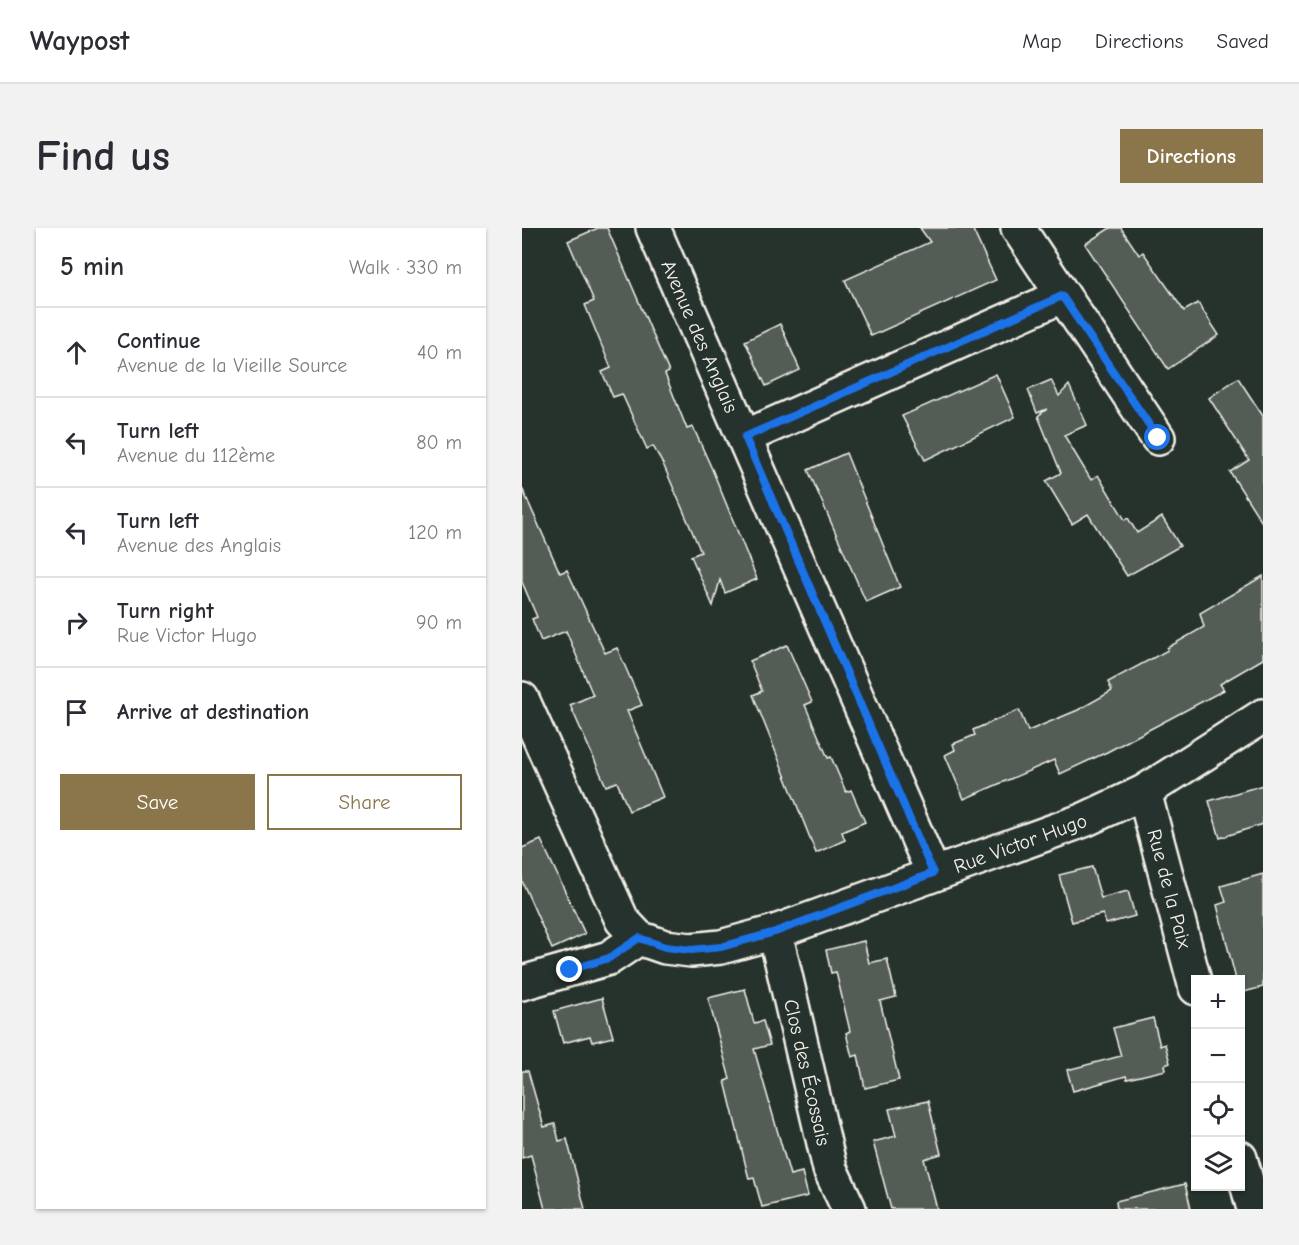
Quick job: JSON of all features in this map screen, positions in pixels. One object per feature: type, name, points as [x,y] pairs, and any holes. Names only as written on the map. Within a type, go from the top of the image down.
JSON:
[{"type":"street","name":"Avenue des Anglais","points":[[653,228],[933,873]]},
{"type":"street","points":[[1018,228],[1158,438]]},
{"type":"street","points":[[745,437],[1062,296]]},
{"type":"street","points":[[522,699],[622,920],[639,938],[609,958],[522,983]]},
{"type":"street","name":"Rue Victor Hugo","points":[[639,938],[665,947],[691,950],[721,947],[775,932],[1084,820],[1144,792],[1263,716]]},
{"type":"street","name":"Rue de la Paix","points":[[1144,792],[1193,975]]},
{"type":"street","name":"Clos des Écossais","points":[[775,932],[830,1169],[849,1209]]},
{"type":"street","points":[[1245,1176],[1254,1209]]},
{"type":"building","points":[[598,228],[607,228],[669,372],[665,374],[687,429],[693,427],[757,579],[725,593],[720,580],[713,606],[691,556],[701,552],[664,466],[653,446],[647,449],[622,394],[613,397],[602,372],[611,368],[585,305],[594,301],[568,241]]},
{"type":"building","points":[[920,228],[972,228],[996,280],[871,336],[845,280],[930,242]]},
{"type":"building","points":[[1110,228],[1121,228],[1139,255],[1143,252],[1184,311],[1198,303],[1219,335],[1168,369],[1085,244]]},
{"type":"building","points":[[780,324],[800,370],[766,386],[745,341]]},
{"type":"building","points":[[996,374],[1015,417],[925,460],[902,416]]},
{"type":"building","points":[[1238,378],[1263,416],[1263,524],[1230,472],[1249,460],[1209,398]]},
{"type":"building","points":[[1051,380],[1059,396],[1069,385],[1087,425],[1064,435],[1091,480],[1098,475],[1125,520],[1128,518],[1137,533],[1162,517],[1180,546],[1127,576],[1088,514],[1072,524],[1046,481],[1061,473],[1038,416],[1047,409],[1037,413],[1028,390]]},
{"type":"building","points":[[846,453],[900,587],[866,602],[808,470]]},
{"type":"building","points":[[522,488],[560,573],[567,570],[605,653],[617,648],[642,705],[627,711],[663,797],[629,811],[617,782],[606,786],[570,705],[593,695],[566,631],[541,641],[532,619],[537,617],[522,582]]},
{"type":"building","points":[[1263,576],[1263,659],[1220,684],[1224,690],[1107,752],[1060,774],[1054,760],[964,799],[945,755],[955,750],[953,744],[975,735],[973,730],[1019,710],[1028,731],[1078,710],[1112,691],[1108,682],[1168,650],[1167,648],[1204,627],[1200,613]]},
{"type":"building","points":[[787,645],[812,702],[805,705],[828,758],[831,757],[846,792],[851,790],[865,822],[842,832],[845,840],[816,853],[753,695],[762,691],[750,661]]},
{"type":"building","points":[[1263,785],[1263,824],[1220,838],[1209,801]]},
{"type":"building","points":[[541,840],[585,934],[552,949],[522,881],[522,848]]},
{"type":"building","points":[[1092,867],[1101,898],[1128,891],[1135,916],[1106,924],[1103,914],[1072,922],[1059,875]]},
{"type":"building","points":[[1263,874],[1263,987],[1245,992],[1245,975],[1235,975],[1217,905],[1226,902],[1221,886]]},
{"type":"building","points":[[864,941],[869,963],[887,959],[896,997],[880,1001],[899,1080],[865,1088],[858,1055],[852,1057],[846,1033],[850,1031],[836,972],[831,973],[826,950]]},
{"type":"building","points":[[745,989],[754,1023],[763,1021],[770,1045],[754,1049],[790,1175],[802,1172],[808,1196],[762,1207],[754,1178],[749,1179],[725,1081],[730,1079],[708,998]]},
{"type":"building","points":[[602,998],[613,1037],[592,1042],[590,1036],[563,1043],[554,1011]]},
{"type":"building","points":[[1153,1018],[1160,1046],[1165,1044],[1170,1063],[1165,1065],[1166,1070],[1127,1079],[1126,1076],[1073,1091],[1067,1070],[1121,1056],[1113,1028]]},
{"type":"building","points":[[522,1071],[528,1071],[544,1127],[555,1124],[559,1141],[567,1139],[585,1209],[545,1209],[531,1155],[522,1158]]},
{"type":"building","points":[[928,1101],[941,1154],[924,1159],[937,1209],[891,1209],[873,1142],[896,1136],[889,1109]]},
{"type":"building","points":[[1185,1184],[1191,1209],[1117,1209],[1116,1201]]},
{"type":"route","points":[[570,970],[609,958],[639,938],[665,947],[691,950],[721,947],[775,932],[933,873],[745,437],[1062,296],[1158,438]]}]
